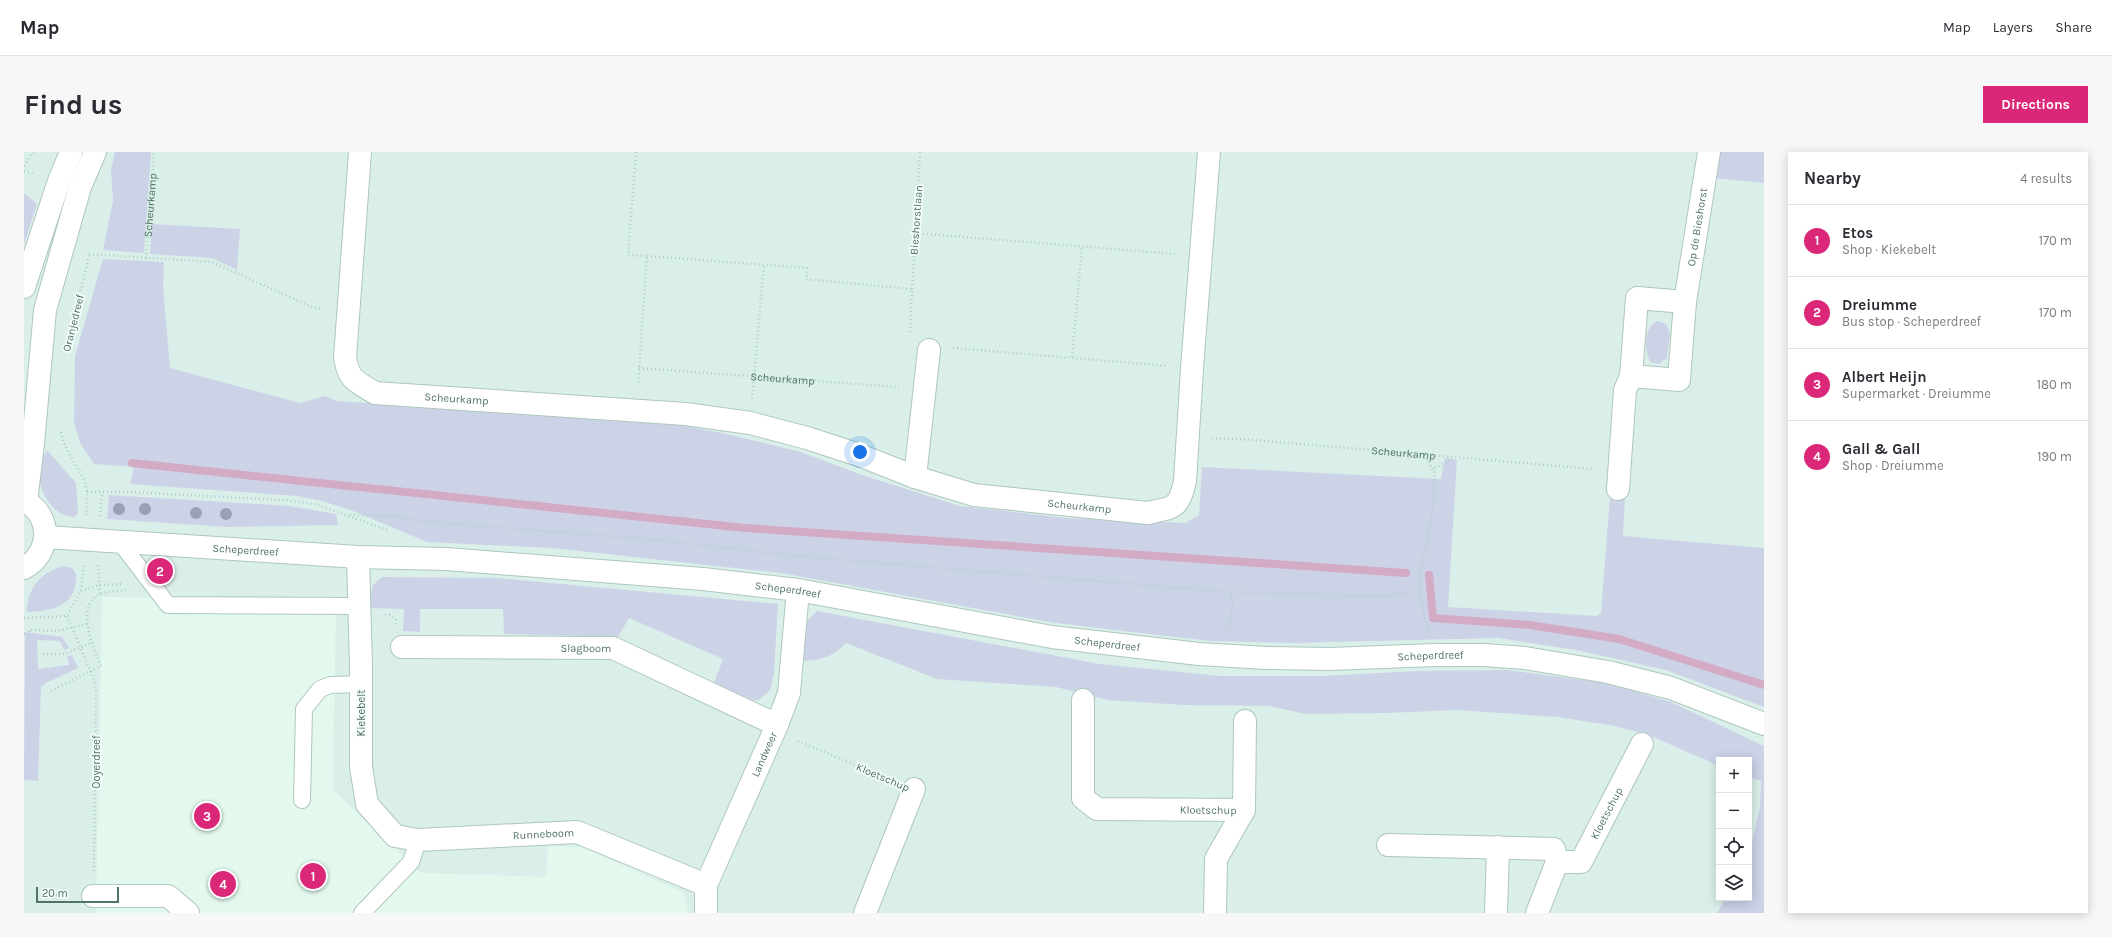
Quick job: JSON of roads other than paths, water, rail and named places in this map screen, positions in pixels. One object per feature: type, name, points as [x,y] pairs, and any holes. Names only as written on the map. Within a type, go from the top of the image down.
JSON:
[{"type":"street","points":[[24,287],[59,181],[71,152]]},
{"type":"street","points":[[24,568],[33,562],[40,554],[46,537],[43,521],[39,513],[25,501],[33,444],[45,310],[80,187],[95,152]]},
{"type":"street","name":"Scheurkamp","points":[[360,152],[345,358],[347,373],[358,383],[375,393],[686,414],[750,423],[780,429],[859,455],[915,477],[974,495],[1148,513],[1172,508],[1182,498],[1185,482],[1192,368],[1210,152]]},
{"type":"street","name":"Op de Bieshorst","points":[[1631,376],[1679,380],[1685,302],[1709,152]]},
{"type":"street","points":[[1618,480],[1624,390],[1631,376],[1637,298],[1685,302]]},
{"type":"street","points":[[915,477],[930,350]]},
{"type":"street","name":"Scheperdreef","points":[[46,537],[85,538],[358,557],[446,559],[703,579],[798,590],[1052,637],[1117,646],[1224,656],[1330,659],[1435,655],[1484,655],[1525,658],[1608,672],[1671,688],[1764,724]]},
{"type":"street","name":"Kiekebelt","points":[[358,557],[361,767],[367,804],[395,836],[418,840]]},
{"type":"street","name":"Landweer","points":[[706,913],[706,884],[789,693],[798,590]]},
{"type":"street","name":"Slagboom","points":[[402,647],[613,648],[775,728]]},
{"type":"street","name":"Kloetschup","points":[[1083,700],[1083,798],[1097,809],[1244,810]]},
{"type":"street","name":"Kloetschup","points":[[1215,913],[1216,859],[1244,810],[1245,721]]},
{"type":"street","name":"Kloetschup","points":[[1557,862],[1581,862],[1642,744]]},
{"type":"street","name":"Kloetschup","points":[[865,913],[914,789]]},
{"type":"street","name":"Runneboom","points":[[418,840],[577,832],[706,884]]},
{"type":"street","points":[[1388,845],[1554,849],[1557,862],[1537,913]]},
{"type":"street","points":[[1496,913],[1498,847]]},
{"type":"street","points":[[93,896],[168,896],[188,913]]},
{"type":"lane","points":[[120,541],[168,605],[359,606]]},
{"type":"lane","points":[[302,800],[304,709],[320,689],[330,685],[361,684]]},
{"type":"lane","points":[[362,913],[410,862],[418,840]]},
{"type":"waterway","points":[[132,463],[745,528],[1406,573]]},
{"type":"waterway","points":[[1429,575],[1433,618],[1530,625],[1619,639],[1764,685]]},
{"type":"place","name":"Dreiumme","points":[[160,571]]},
{"type":"place","name":"Albert Heijn","points":[[207,816]]},
{"type":"place","name":"Etos","points":[[313,876]]},
{"type":"place","name":"Gall & Gall","points":[[223,884]]}]
